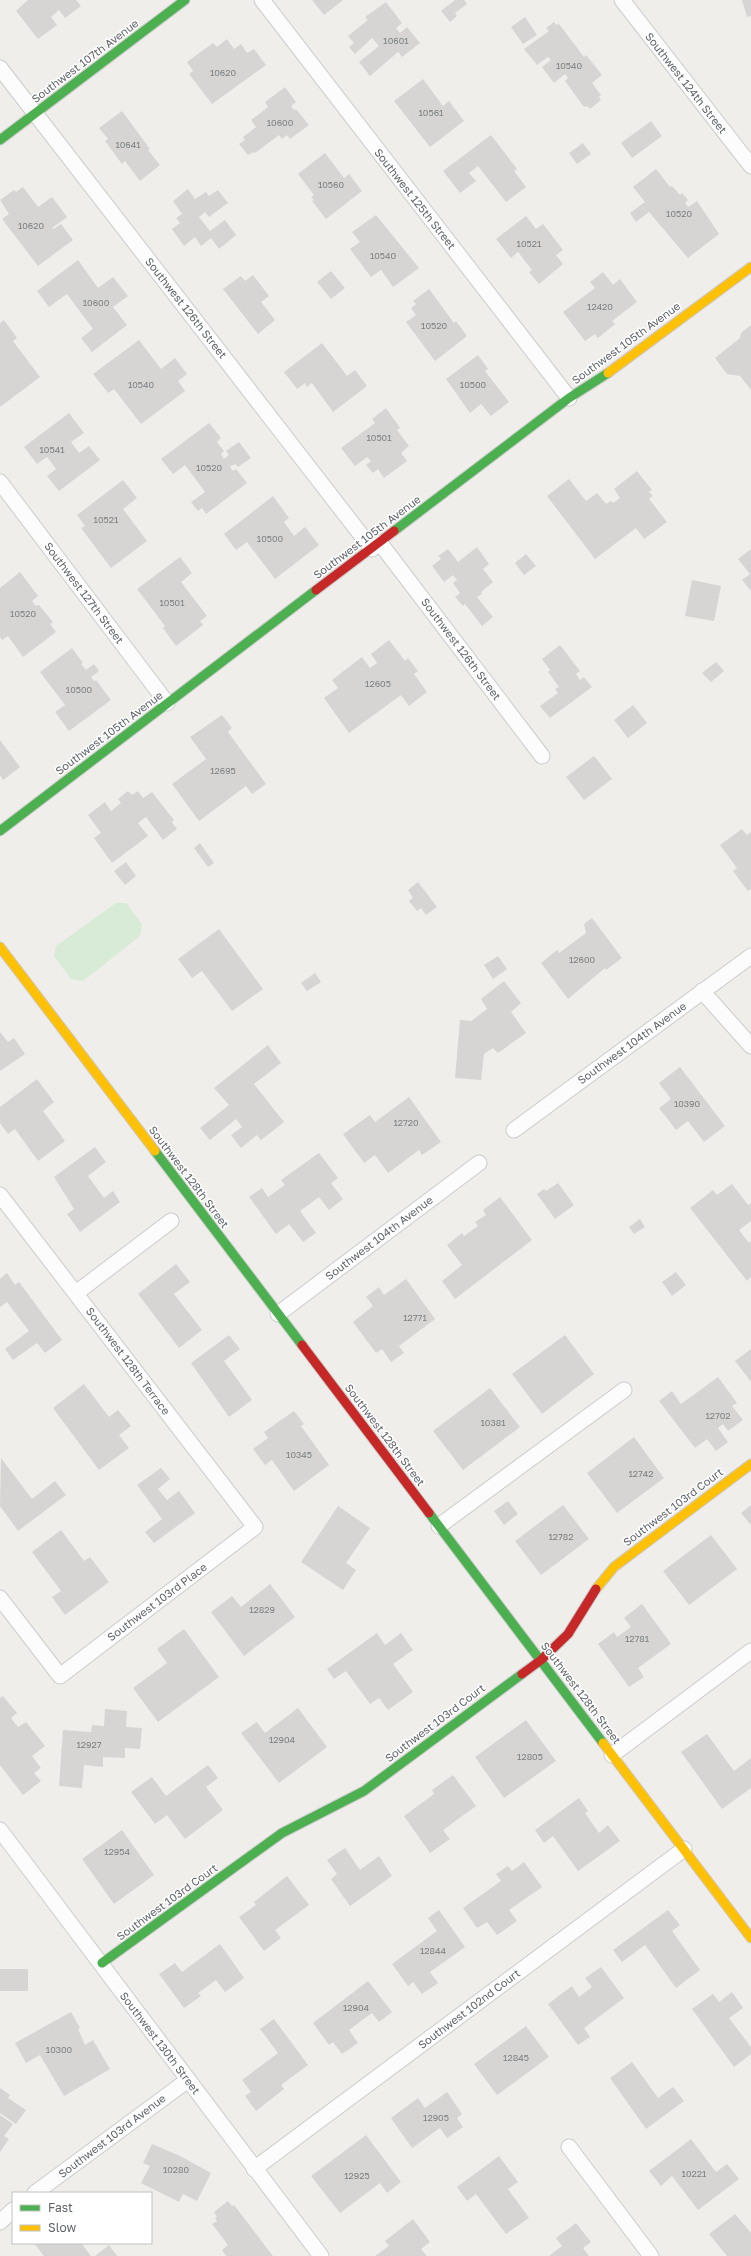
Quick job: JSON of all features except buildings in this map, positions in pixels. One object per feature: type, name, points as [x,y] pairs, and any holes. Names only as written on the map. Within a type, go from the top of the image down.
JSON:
[{"type":"street","name":"Southwest 107th Avenue","points":[[0,140],[185,0]]},
{"type":"street","name":"Southwest 125th Street","points":[[262,0],[569,398]]},
{"type":"street","name":"Southwest 124th Street","points":[[622,0],[751,166]]},
{"type":"street","name":"Southwest 126th Street","points":[[0,68],[542,756]]},
{"type":"street","name":"Southwest 105th Avenue","points":[[0,831],[569,398],[594,384],[751,267]]},
{"type":"street","name":"Southwest 127th Street","points":[[0,482],[167,703]]},
{"type":"street","name":"Southwest 128th Street","points":[[0,947],[751,1938]]},
{"type":"street","name":"Southwest 104th Avenue","points":[[514,1130],[751,956]]},
{"type":"street","points":[[702,991],[751,1046]]},
{"type":"street","name":"Southwest 104th Avenue","points":[[278,1314],[479,1163]]},
{"type":"street","name":"Southwest 128th Terrace","points":[[0,1195],[255,1527]]},
{"type":"street","points":[[76,1293],[171,1221]]},
{"type":"street","points":[[439,1526],[624,1390]]},
{"type":"street","name":"Southwest 103rd Court","points":[[102,1964],[282,1833],[364,1791],[541,1660],[568,1634],[593,1593],[614,1567],[751,1464]]},
{"type":"street","name":"Southwest 103rd Place","points":[[0,1598],[60,1676],[255,1527]]},
{"type":"street","points":[[612,1755],[751,1651]]},
{"type":"street","name":"Southwest 130th Street","points":[[0,1830],[321,2256]]},
{"type":"street","name":"Southwest 102nd Court","points":[[254,2169],[684,1849]]},
{"type":"street","name":"Southwest 103rd Avenue","points":[[36,2192],[188,2080]]},
{"type":"street","points":[[569,2147],[651,2256]]},
{"type":"street","points":[[0,2222],[12,2211]]},
{"type":"green space","points":[[116,903],[126,903],[142,924],[140,936],[83,981],[71,979],[54,956],[56,946]]},
{"type":"traffic: fast","points":[[0,140],[185,0]]},
{"type":"traffic: fast","points":[[394,531],[569,398],[608,373]]},
{"type":"traffic: fast","points":[[0,831],[316,590]]},
{"type":"traffic: fast","points":[[155,1151],[302,1345]]},
{"type":"traffic: fast","points":[[429,1513],[603,1743]]},
{"type":"traffic: fast","points":[[102,1963],[282,1833],[364,1791],[522,1674]]},
{"type":"traffic: slow","points":[[608,373],[751,267]]},
{"type":"traffic: slow","points":[[0,947],[155,1151]]},
{"type":"traffic: slow","points":[[596,1589],[614,1567],[751,1464]]},
{"type":"traffic: slow","points":[[603,1743],[751,1938]]},
{"type":"traffic: jam","points":[[316,590],[394,531]]},
{"type":"traffic: jam","points":[[302,1345],[429,1513]]},
{"type":"traffic: jam","points":[[522,1674],[541,1660],[568,1634],[596,1589]]}]
